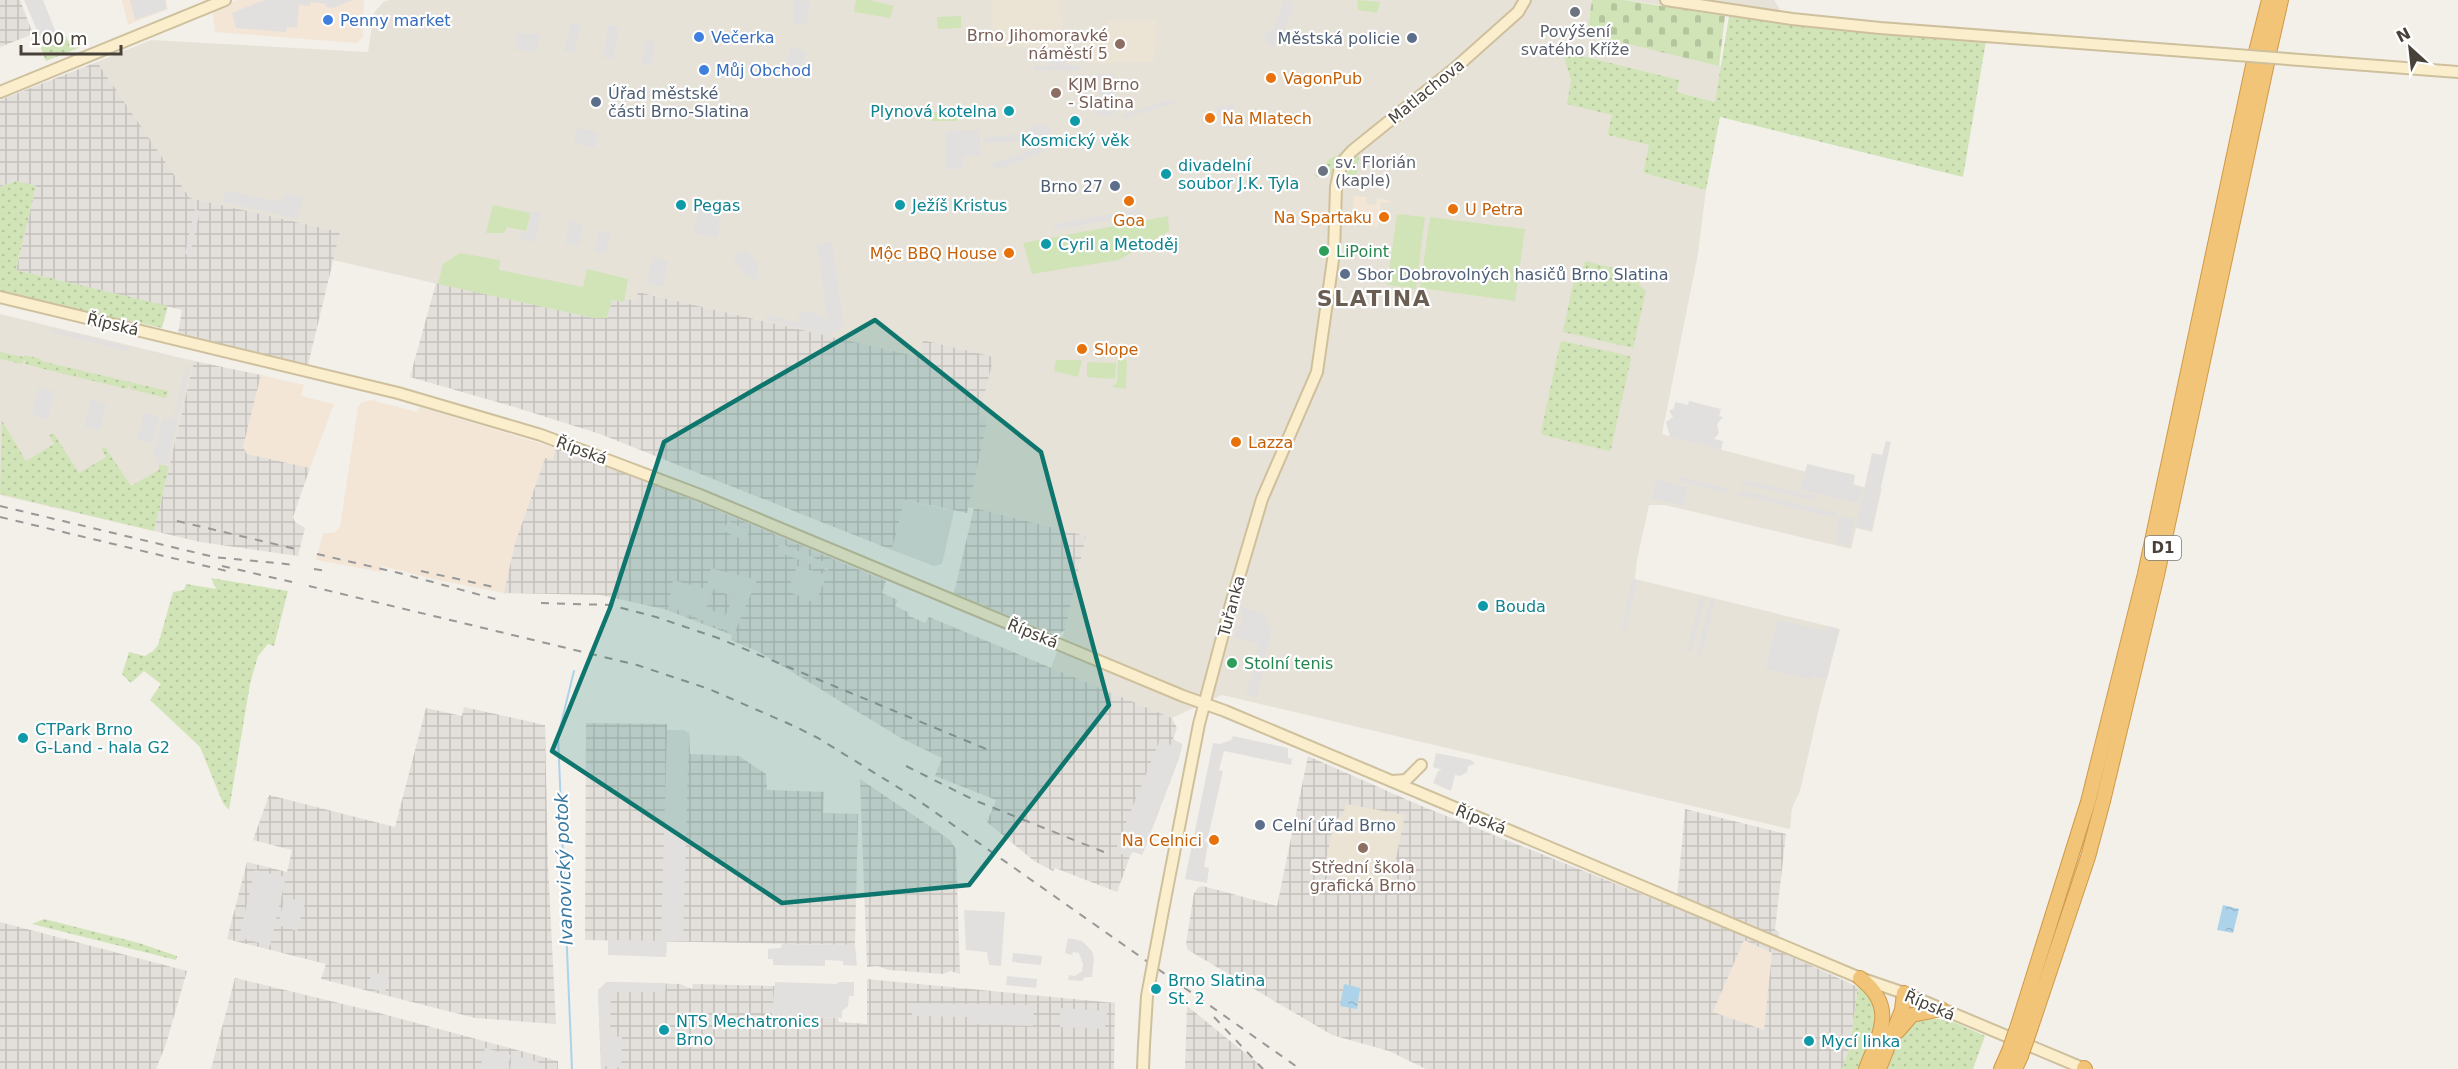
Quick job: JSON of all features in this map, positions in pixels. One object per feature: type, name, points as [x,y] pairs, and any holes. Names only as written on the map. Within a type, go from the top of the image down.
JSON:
[{"type":"highway","name":"D1","points":[[2015,1069],[2015,1053],[2088,802],[2142,585],[2261,57],[2269,0]]},
{"type":"highway","name":"D1","points":[[2261,57],[2281,0]]},
{"type":"highway","points":[[1860,978],[1874,990],[1883,1007],[1877,1041]]},
{"type":"highway","points":[[1879,1069],[1902,1010],[1904,993]]},
{"type":"highway","points":[[1866,1069],[1894,1006],[1904,993]]},
{"type":"highway","points":[[1893,1037],[1912,1015],[1941,1009]]},
{"type":"highway","name":"D1","points":[[2001,1069],[2015,1053]]},
{"type":"street","points":[[0,92],[225,0]]},
{"type":"street","name":"Matlachova","points":[[1336,187],[1341,166],[1352,151],[1454,69],[1518,12],[1525,0]]},
{"type":"street","points":[[1666,0],[1880,28],[2458,72]]},
{"type":"street","name":"Tuřanka","points":[[1143,1069],[1147,996],[1205,704],[1262,499],[1317,372],[1334,253],[1336,187]]},
{"type":"street","name":"Řípská","points":[[0,297],[382,388],[533,432],[665,481],[1860,978],[1904,993],[2085,1069]]},
{"type":"street","points":[[1390,781],[1406,780],[1421,765]]},
{"type":"highlighted area","points":[[875,320],[1041,452],[1109,705],[969,885],[782,903],[552,751],[610,608],[664,442]]},
{"type":"shaded area","points":[[0,0],[20,0],[33,34],[0,47]]},
{"type":"shaded area","points":[[24,0],[43,0],[58,38],[43,44]]},
{"type":"shaded area","points":[[122,0],[166,0],[168,9],[128,25]]},
{"type":"shaded area","points":[[130,0],[165,0],[167,9],[135,20]]},
{"type":"shaded area","points":[[237,0],[364,0],[363,37],[357,43],[215,32],[212,9]]},
{"type":"shaded area","points":[[264,0],[353,0],[333,8],[326,7],[326,4],[310,2],[310,6],[299,5],[297,28],[287,27],[286,32],[236,28],[232,13]]},
{"type":"shaded area","points":[[389,0],[1592,0],[1587,33],[1721,66],[1716,102],[1677,92],[1680,80],[1562,51],[1571,81],[1612,115],[1607,135],[1649,145],[1643,173],[1706,190],[1698,254],[1662,434],[1864,487],[1882,488],[1872,532],[1856,528],[1851,549],[1665,505],[1649,505],[1635,579],[1840,629],[1800,791],[1792,808],[1790,829],[1222,695],[1172,718],[1051,668],[1065,630],[1086,536],[968,507],[988,419],[979,416],[994,357],[923,340],[919,358],[639,292],[636,301],[625,298],[594,318],[578,316],[333,260],[340,232],[190,198],[97,62],[151,40],[368,52],[374,13],[383,2]]},
{"type":"shaded area","points":[[992,0],[1060,0],[1063,46],[993,47]]},
{"type":"shaded area","points":[[1284,0],[1295,2],[1284,33],[1273,49],[1263,37],[1274,28]]},
{"type":"shaded area","points":[[1626,0],[1774,0],[1780,9],[1743,17]]},
{"type":"shaded area","points":[[794,1],[810,1],[807,25],[793,24]]},
{"type":"shaded area","name":"Brno Jihomoravké náměstí 5","points":[[1157,20],[1154,59],[1151,62],[1088,63],[1085,60],[1084,29],[1108,28],[1108,21]]},
{"type":"shaded area","points":[[571,22],[581,24],[574,53],[564,51]]},
{"type":"shaded area","points":[[608,25],[619,27],[613,59],[603,58]]},
{"type":"shaded area","points":[[517,33],[540,35],[537,52],[515,50]]},
{"type":"shaded area","points":[[645,41],[655,41],[652,66],[641,64]]},
{"type":"shaded area","points":[[791,47],[806,51],[800,77],[784,73]]},
{"type":"shaded area","points":[[1050,57],[1065,57],[1065,65],[1081,65],[1081,70],[1034,71],[1034,66],[1050,66]]},
{"type":"shaded area","points":[[97,62],[190,198],[340,232],[308,365],[178,333],[182,310],[16,270],[36,186],[16,181],[0,187],[0,100]]},
{"type":"shaded area","points":[[1097,74],[1114,74],[1115,80],[1110,80],[1110,86],[1115,87],[1116,113],[1107,117],[1097,116],[1097,110],[1100,109]]},
{"type":"shaded area","points":[[1174,99],[1175,103],[1124,118],[1123,114]]},
{"type":"shaded area","points":[[1234,105],[1239,126],[1222,130],[1216,107]]},
{"type":"shaded area","points":[[1029,125],[1050,125],[1051,131],[1046,137],[1034,140]]},
{"type":"shaded area","points":[[577,128],[598,132],[595,148],[574,143]]},
{"type":"shaded area","points":[[980,130],[980,156],[963,157],[963,169],[946,169],[946,131]]},
{"type":"shaded area","points":[[1020,134],[1024,141],[984,143],[983,141],[983,137]]},
{"type":"shaded area","points":[[1040,146],[1046,151],[997,170],[990,164]]},
{"type":"shaded area","points":[[225,190],[281,202],[284,193],[303,197],[298,219],[223,202]]},
{"type":"shaded area","points":[[1354,196],[1367,197],[1366,204],[1376,205],[1377,198],[1391,201],[1391,203],[1381,202],[1378,227],[1351,224]]},
{"type":"shaded area","points":[[700,200],[724,205],[717,238],[693,233]]},
{"type":"shaded area","points":[[195,209],[200,211],[189,258],[185,253]]},
{"type":"shaded area","points":[[1138,209],[1143,214],[1055,230],[1053,224]]},
{"type":"shaded area","points":[[531,211],[541,213],[535,242],[519,239],[521,231],[527,232]]},
{"type":"shaded area","points":[[570,221],[583,224],[579,246],[565,243]]},
{"type":"shaded area","points":[[599,230],[611,232],[606,254],[594,252]]},
{"type":"shaded area","points":[[832,242],[844,328],[832,332],[831,336],[765,320],[767,315],[797,322],[801,310],[827,317],[817,244]]},
{"type":"shaded area","points":[[748,251],[757,262],[757,279],[745,276],[731,255]]},
{"type":"shaded area","points":[[653,257],[668,261],[663,287],[647,284]]},
{"type":"shaded area","points":[[436,283],[594,318],[607,318],[612,300],[623,302],[624,298],[636,301],[638,292],[919,357],[923,340],[994,357],[979,416],[988,419],[967,513],[905,500],[892,550],[600,434],[410,377]]},
{"type":"shaded area","points":[[0,314],[194,361],[154,531],[0,495]]},
{"type":"shaded area","points":[[51,328],[129,347],[128,351],[50,332]]},
{"type":"shaded area","points":[[194,361],[261,375],[243,447],[247,454],[310,468],[293,517],[295,522],[305,528],[298,556],[200,542],[154,531]]},
{"type":"shaded area","points":[[186,366],[190,367],[167,465],[157,463],[158,458],[153,457],[163,417],[173,420]]},
{"type":"shaded area","points":[[261,375],[304,385],[301,396],[334,404],[310,468],[247,454],[243,448]]},
{"type":"shaded area","points":[[38,387],[54,391],[48,419],[32,415]]},
{"type":"shaded area","points":[[91,400],[107,404],[100,431],[84,427]]},
{"type":"shaded area","points":[[371,400],[417,412],[419,407],[556,448],[553,460],[545,458],[515,543],[504,593],[382,566],[381,572],[316,560],[323,533],[334,533],[340,527],[358,407],[362,402]]},
{"type":"shaded area","points":[[1689,401],[1721,409],[1719,416],[1723,417],[1717,424],[1719,433],[1714,439],[1723,441],[1721,450],[1670,437],[1666,422],[1673,417],[1669,411],[1674,408],[1675,402],[1688,405]]},
{"type":"shaded area","points":[[144,413],[159,416],[153,443],[137,440]]},
{"type":"shaded area","points":[[1886,441],[1891,442],[1871,531],[1856,527],[1872,453],[1882,455]]},
{"type":"shaded area","points":[[556,448],[582,456],[700,503],[886,581],[882,593],[898,600],[895,606],[908,612],[909,616],[925,623],[929,617],[1172,718],[1177,728],[1173,739],[1182,744],[1179,758],[1142,855],[1132,851],[1117,892],[1055,868],[1053,871],[1034,861],[987,822],[996,800],[935,776],[942,758],[901,738],[759,652],[731,640],[732,635],[664,609],[600,595],[504,593],[515,543],[545,458],[553,460]]},
{"type":"shaded area","points":[[1807,464],[1855,475],[1853,486],[1862,488],[1858,503],[1801,490]]},
{"type":"shaded area","points":[[1679,477],[1728,488],[1727,493],[1678,482]]},
{"type":"shaded area","points":[[1656,479],[1688,487],[1683,506],[1652,499]]},
{"type":"shaded area","points":[[1742,480],[1816,496],[1815,501],[1741,484]]},
{"type":"shaded area","points":[[1739,490],[1838,513],[1836,518],[1738,495]]},
{"type":"shaded area","points":[[905,500],[954,511],[942,564],[934,566],[892,550]]},
{"type":"shaded area","points":[[974,508],[1086,536],[1065,630],[1053,634],[954,593]]},
{"type":"shaded area","points":[[1839,516],[1855,519],[1849,545],[1834,542]]},
{"type":"shaded area","points":[[728,521],[749,531],[746,541],[723,531]]},
{"type":"shaded area","points":[[780,543],[831,565],[828,571],[776,551]]},
{"type":"shaded area","points":[[797,566],[827,575],[815,603],[787,591]]},
{"type":"shaded area","points":[[711,568],[757,580],[734,634],[668,606],[673,580],[706,589]],"holes":[[[714,589],[733,597],[725,616],[706,608]]]},
{"type":"shaded area","points":[[1632,579],[1637,581],[1626,630],[1622,629]]},
{"type":"shaded area","points":[[1700,597],[1705,599],[1691,652],[1687,651]]},
{"type":"shaded area","points":[[1710,600],[1715,601],[1702,655],[1697,654]]},
{"type":"shaded area","points":[[1240,606],[1268,614],[1266,625],[1272,627],[1257,697],[1246,695],[1259,644],[1233,637],[1242,619]]},
{"type":"shaded area","points":[[1777,620],[1827,631],[1828,626],[1839,629],[1827,679],[1813,676],[1812,680],[1765,669]]},
{"type":"shaded area","points":[[464,707],[545,725],[548,865],[556,1024],[475,1018],[321,979],[326,964],[227,939],[247,862],[287,872],[292,850],[253,840],[269,795],[395,827],[426,708],[462,716]]},
{"type":"shaded area","points":[[586,723],[667,724],[667,730],[683,730],[689,733],[690,754],[739,756],[766,774],[767,790],[824,792],[823,813],[858,814],[855,945],[585,940]]},
{"type":"shaded area","points":[[667,730],[683,730],[689,733],[683,941],[667,941],[666,957],[608,955],[608,940],[661,941]]},
{"type":"shaded area","points":[[1233,736],[1288,748],[1288,758],[1292,759],[1291,765],[1224,751],[1219,770],[1223,771],[1208,837],[1204,840],[1208,843],[1204,867],[1209,868],[1207,883],[1185,879],[1213,743],[1220,744],[1231,740]]},
{"type":"shaded area","points":[[1163,741],[1175,747],[1178,742],[1182,744],[1179,758],[1142,855],[1133,851],[1129,858],[1117,852],[1117,845],[1159,742]]},
{"type":"shaded area","points":[[1436,753],[1471,760],[1475,764],[1468,766],[1467,772],[1460,776],[1455,775],[1451,791],[1433,783],[1438,771],[1442,770],[1433,767]]},
{"type":"shaded area","points":[[1308,756],[1419,805],[1676,908],[1685,809],[1786,834],[1775,930],[1779,932],[1777,950],[1858,987],[1850,1047],[1842,1069],[1426,1069],[1389,1051],[1332,1035],[1188,950],[1186,944],[1194,893],[1199,887],[1203,886],[1277,906]],"holes":[[[1346,804],[1389,891],[1334,822],[1344,813]],[[1744,940],[1772,953],[1764,1030],[1713,1012]]]},
{"type":"shaded area","points":[[860,779],[950,840],[956,849],[960,974],[951,971],[943,974],[889,970],[878,966],[867,967]]},
{"type":"shaded area","name":"Střední škola grafická Brno","points":[[1346,804],[1405,815],[1389,891],[1323,874],[1334,822],[1344,813]]},
{"type":"shaded area","points":[[255,870],[286,877],[270,946],[239,937]]},
{"type":"shaded area","points":[[285,897],[305,902],[297,931],[278,925]]},
{"type":"shaded area","points":[[964,910],[1005,912],[1001,966],[989,965],[987,952],[966,950]]},
{"type":"shaded area","points":[[0,922],[187,971],[166,1044],[156,1069],[0,1069]]},
{"type":"shaded area","points":[[1068,938],[1082,941],[1092,951],[1094,959],[1092,977],[1085,977],[1082,981],[1068,980],[1069,975],[1075,976],[1082,971],[1083,964],[1079,953],[1073,952],[1072,955],[1065,953]]},
{"type":"shaded area","points":[[1744,940],[1772,953],[1764,1031],[1713,1012]]},
{"type":"shaded area","points":[[782,944],[855,945],[857,966],[843,965],[843,961],[825,960],[825,966],[773,965],[773,959],[768,959],[768,949],[781,948]]},
{"type":"shaded area","points":[[1013,953],[1042,956],[1041,965],[1012,962]]},
{"type":"shaded area","points":[[372,972],[389,976],[385,992],[367,988]]},
{"type":"shaded area","points":[[1007,976],[1037,979],[1036,988],[1006,985]]},
{"type":"shaded area","points":[[235,978],[368,1010],[558,1061],[558,1069],[211,1069]]},
{"type":"shaded area","points":[[867,979],[1115,1003],[1114,1069],[601,1069],[598,990],[607,982],[680,984],[692,989],[693,984],[775,986],[772,1016],[838,1018],[839,1022],[867,1024]]},
{"type":"shaded area","points":[[607,982],[666,983],[665,992],[611,992],[610,1034],[622,1037],[621,1068],[601,1066],[598,990]]},
{"type":"shaded area","points":[[775,982],[837,984],[838,982],[854,982],[854,996],[849,996],[848,1006],[842,1011],[842,1018],[772,1016]]},
{"type":"shaded area","points":[[913,1003],[1034,1005],[1033,1026],[970,1024],[969,1017],[912,1016]]},
{"type":"shaded area","points":[[1187,1006],[1265,1069],[1185,1069]]},
{"type":"shaded area","points":[[1060,1008],[1107,1011],[1105,1029],[1060,1027]]},
{"type":"shaded area","points":[[485,1048],[511,1055],[507,1069],[480,1069]]},
{"type":"shaded area","points":[[512,1055],[539,1062],[538,1069],[510,1069]]},
{"type":"green space","points":[[856,0],[869,0],[894,6],[890,18],[854,12]]},
{"type":"green space","points":[[1357,0],[1380,2],[1377,13],[1358,10]]},
{"type":"green space","points":[[1592,0],[1624,0],[1725,16],[1719,66],[1587,34]]},
{"type":"green space","points":[[961,16],[961,28],[938,29],[937,17]]},
{"type":"green space","points":[[1729,16],[1986,41],[1963,177],[1720,117],[1706,190],[1643,173],[1649,145],[1607,135],[1612,115],[1567,104],[1571,81],[1562,51],[1680,80],[1677,92],[1715,102]]},
{"type":"green space","points":[[66,36],[69,42],[80,39],[86,45],[46,61],[40,46]]},
{"type":"green space","points":[[932,112],[957,112],[957,121],[932,121]]},
{"type":"green space","points":[[1347,150],[1332,174],[1322,177],[1315,176],[1328,160]]},
{"type":"green space","points":[[1355,156],[1359,156],[1355,186],[1347,185],[1347,174]]},
{"type":"green space","points":[[16,181],[36,186],[16,270],[168,306],[162,328],[127,320],[127,318],[121,317],[120,320],[0,291],[0,187]]},
{"type":"green space","points":[[493,205],[531,213],[526,231],[507,227],[504,233],[486,233]]},
{"type":"green space","points":[[1397,214],[1425,217],[1416,289],[1387,285]]},
{"type":"green space","points":[[1168,216],[1169,231],[1119,260],[1032,274],[1023,243]]},
{"type":"green space","points":[[1430,217],[1525,229],[1515,301],[1420,288]]},
{"type":"green space","points":[[460,253],[500,260],[499,270],[583,287],[587,269],[628,279],[624,302],[612,300],[607,318],[594,318],[438,284],[443,264]]},
{"type":"green space","points":[[1585,261],[1641,275],[1639,285],[1646,291],[1633,348],[1563,332],[1575,274],[1583,269]]},
{"type":"green space","points":[[1563,341],[1629,356],[1631,359],[1609,451],[1543,435],[1541,432],[1560,343]]},
{"type":"green space","points":[[0,352],[23,357],[24,355],[168,391],[166,398],[130,389],[129,384],[127,389],[77,377],[78,372],[75,377],[25,364],[25,359],[22,364],[0,359]]},
{"type":"green space","points":[[1118,359],[1127,360],[1126,389],[1112,387],[1117,382]]},
{"type":"green space","points":[[1056,360],[1082,360],[1078,377],[1054,371]]},
{"type":"green space","points":[[1087,362],[1116,363],[1115,379],[1087,377]]},
{"type":"green space","points":[[2,421],[26,461],[54,444],[49,435],[54,434],[79,473],[106,457],[101,448],[105,447],[131,486],[159,470],[159,464],[169,467],[154,531],[0,494]]},
{"type":"green space","points":[[211,578],[288,591],[274,646],[268,644],[258,656],[250,684],[229,810],[223,803],[200,747],[150,700],[161,684],[144,671],[131,683],[122,674],[129,652],[145,656],[158,645],[173,592],[184,590],[186,584],[216,589]]},
{"type":"green space","points":[[44,919],[139,943],[177,956],[176,960],[32,924]]},
{"type":"green space","points":[[1858,987],[1873,994],[1878,1023],[1859,1069],[1842,1069],[1850,1047]]},
{"type":"green space","points":[[1924,1018],[1949,1020],[1985,1036],[1973,1069],[1888,1069],[1900,1039]]},
{"type":"water","points":[[2223,905],[2239,909],[2233,933],[2217,930]]},
{"type":"water","points":[[1344,984],[1360,988],[1357,1009],[1340,1006]]},
{"type":"waterway","name":"Ivanovický potok","points":[[572,1069],[558,736],[574,671]]},
{"type":"railway","points":[[0,506],[214,557],[296,565]]},
{"type":"railway","points":[[0,517],[231,572]]},
{"type":"railway","points":[[177,521],[300,550]]},
{"type":"railway","points":[[317,554],[499,600]]},
{"type":"railway","points":[[222,566],[292,582]]},
{"type":"railway","points":[[314,569],[327,571]]},
{"type":"railway","points":[[421,571],[494,587]]},
{"type":"railway","points":[[309,586],[637,665],[709,689],[794,726],[818,738],[912,796],[1300,1069]]},
{"type":"railway","points":[[541,603],[610,605],[656,617],[718,638],[991,751]]},
{"type":"railway","points":[[906,766],[974,800],[1104,852]]},
{"type":"railway","points":[[1214,1017],[1263,1069]]},
{"type":"place","name":"Povýšení svatého Kříže","points":[[1575,12]]},
{"type":"place","name":"Penny market","points":[[328,20]]},
{"type":"place","name":"Večerka","points":[[699,37]]},
{"type":"place","name":"Městská policie","points":[[1412,38]]},
{"type":"place","name":"Brno Jihomoravké náměstí 5","points":[[1120,44]]},
{"type":"place","name":"Můj Obchod","points":[[704,70]]},
{"type":"place","name":"VagonPub","points":[[1271,78]]},
{"type":"place","name":"KJM Brno - Slatina","points":[[1056,93]]},
{"type":"place","name":"Úřad městské části Brno-Slatina","points":[[596,102]]},
{"type":"place","name":"Plynová kotelna","points":[[1009,111]]},
{"type":"place","name":"Na Mlatech","points":[[1210,118]]},
{"type":"place","name":"Kosmický věk","points":[[1075,121]]},
{"type":"place","name":"sv. Florián (kaple)","points":[[1323,171]]},
{"type":"place","name":"divadelní soubor J.K. Tyla","points":[[1166,174]]},
{"type":"place","name":"Brno 27","points":[[1115,186]]},
{"type":"place","name":"Goa","points":[[1129,201]]},
{"type":"place","name":"Pegas","points":[[681,205]]},
{"type":"place","name":"Ježíš Kristus","points":[[900,205]]},
{"type":"place","name":"U Petra","points":[[1453,209]]},
{"type":"place","name":"Na Spartaku","points":[[1384,217]]},
{"type":"place","name":"Cyril a Metoděj","points":[[1046,244]]},
{"type":"place","name":"LiPoint","points":[[1324,251]]},
{"type":"place","name":"Mộc BBQ House","points":[[1009,253]]},
{"type":"place","name":"Sbor Dobrovolných hasičů Brno Slatina","points":[[1345,274]]},
{"type":"place","name":"Slope","points":[[1082,349]]},
{"type":"place","name":"Lazza","points":[[1236,442]]},
{"type":"place","name":"Bouda","points":[[1483,606]]},
{"type":"place","name":"Stolní tenis","points":[[1232,663]]},
{"type":"place","name":"CTPark Brno G-Land - hala G2","points":[[23,738]]},
{"type":"place","name":"Celní úřad Brno","points":[[1260,825]]},
{"type":"place","name":"Na Celnici","points":[[1214,840]]},
{"type":"place","name":"Střední škola grafická Brno","points":[[1363,848]]},
{"type":"place","name":"Brno Slatina St. 2","points":[[1156,989]]},
{"type":"place","name":"NTS Mechatronics Brno","points":[[664,1030]]},
{"type":"place","name":"Mycí linka","points":[[1809,1041]]},
{"type":"district","name":"SLATINA","points":[[1374,298]]}]
